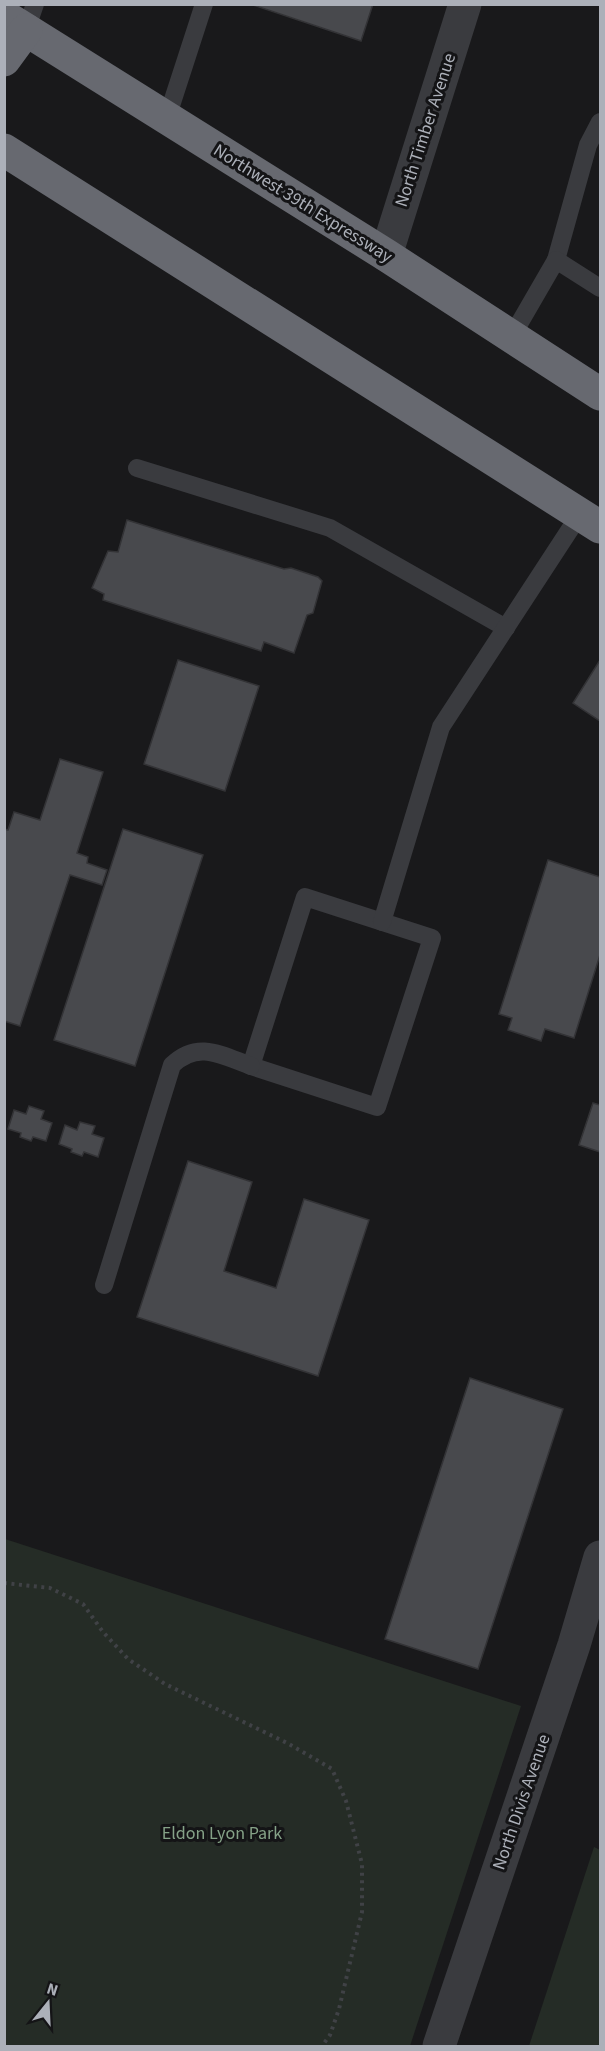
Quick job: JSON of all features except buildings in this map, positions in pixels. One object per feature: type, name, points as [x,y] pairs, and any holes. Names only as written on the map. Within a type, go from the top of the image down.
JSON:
[{"type":"highway","name":"Northwest 39th Expressway","points":[[22,17],[167,118],[386,255],[600,394]]},
{"type":"highway","points":[[4,60],[22,17]]},
{"type":"highway","points":[[4,150],[590,520]]},
{"type":"street","name":"North Timber Avenue","points":[[386,255],[465,4]]},
{"type":"street","name":"North Divis Avenue","points":[[439,2046],[587,1649],[600,1557]]},
{"type":"lane","points":[[167,118],[204,4]]},
{"type":"lane","points":[[512,336],[556,260],[588,145],[600,122]]},
{"type":"lane","points":[[556,260],[600,288]]},
{"type":"lane","points":[[137,468],[330,528],[506,628]]},
{"type":"lane","points":[[382,922],[441,727],[506,628],[590,520]]},
{"type":"lane","points":[[104,1285],[172,1065],[184,1054],[212,1051],[251,1066],[377,1107],[432,938],[305,897],[251,1066]]},
{"type":"path","points":[[4,1583],[50,1588],[83,1604],[103,1632],[128,1659],[165,1684],[287,1743],[332,1769],[346,1801],[362,1864],[362,1912],[339,2009],[330,2034],[322,2046]]},
{"type":"green space","name":"Eldon Lyon Park","points":[[5,1539],[521,1706],[410,2046],[5,2046]]},
{"type":"green space","points":[[594,1847],[600,1850],[600,2046],[529,2046]]}]
